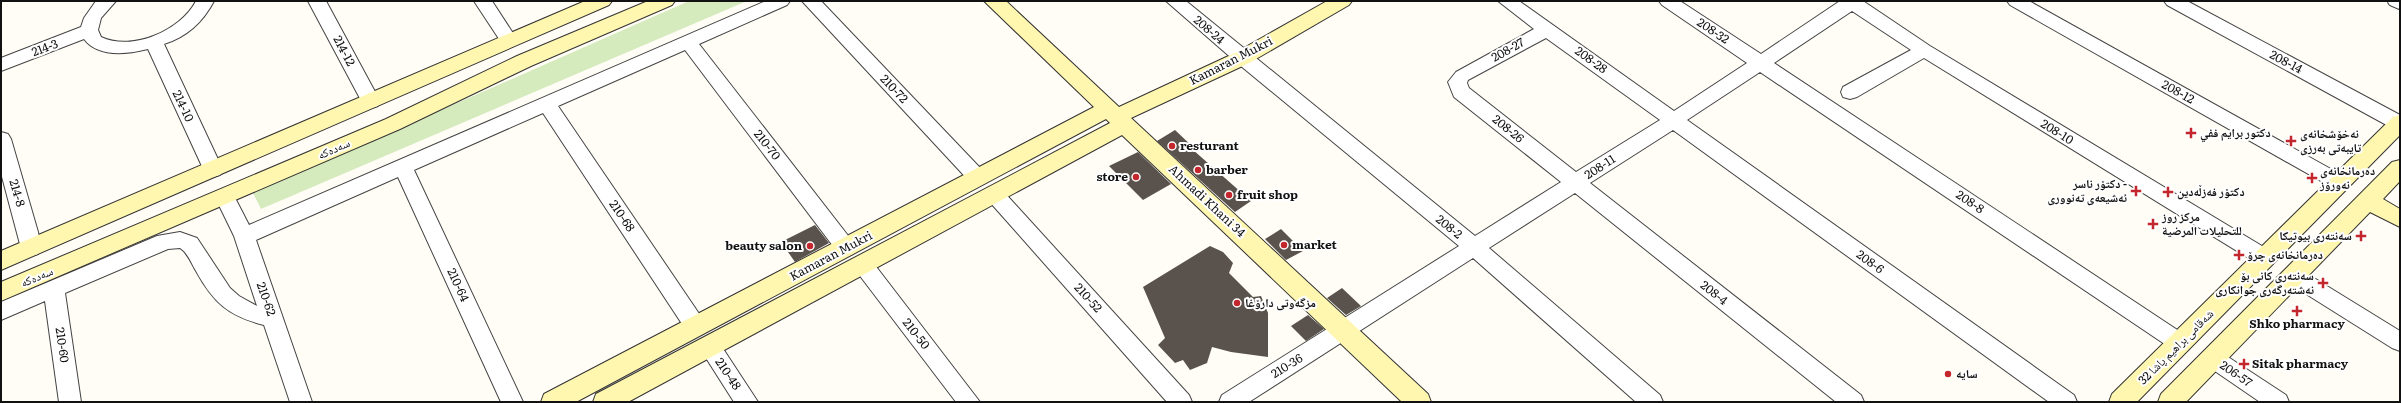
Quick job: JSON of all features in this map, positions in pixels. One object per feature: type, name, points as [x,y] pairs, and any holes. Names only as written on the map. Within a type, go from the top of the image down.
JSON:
[{"type":"main road","name":"سەدەکە","points":[[1,292],[225,198],[393,124],[539,54],[665,1]]},
{"type":"main road","name":"Ahmadi Khani 34","points":[[994,1],[1419,402]]},
{"type":"main road","name":"Kamaran Mukri","points":[[553,402],[978,178],[1242,58],[1342,1]]},
{"type":"main road","points":[[1,261],[601,2]]},
{"type":"main road","points":[[601,2],[587,13],[587,20],[594,23],[613,22]]},
{"type":"main road","points":[[518,37],[546,31],[554,37],[552,42],[539,54]]},
{"type":"main road","name":"Kamaran Mukri","points":[[605,402],[864,266],[995,195],[1117,116]]},
{"type":"main road","name":"شەقامی براهیم پاشا 32","points":[[2121,402],[2399,122]]},
{"type":"main road","points":[[2170,402],[2214,359],[2400,168]]},
{"type":"main road","points":[[2368,201],[2400,219]]},
{"type":"main road","points":[[759,294],[773,313]]},
{"type":"street","points":[[107,1],[89,22],[88,31],[93,40],[103,45],[129,47],[154,42],[184,27],[196,17],[205,1]]},
{"type":"street","name":"214-12","points":[[317,1],[371,101]]},
{"type":"street","points":[[482,1],[518,37]]},
{"type":"street","points":[[244,236],[404,168],[781,1]]},
{"type":"street","name":"210-72","points":[[810,1],[978,178]]},
{"type":"street","name":"208-24","points":[[1175,1],[1242,58]]},
{"type":"street","name":"208-28","points":[[1508,1],[1674,120]]},
{"type":"street","name":"208-32","points":[[1668,1],[1759,62]]},
{"type":"street","name":"208-12","points":[[2016,1],[2340,183]]},
{"type":"street","name":"208-14","points":[[2173,1],[2399,122]]},
{"type":"street","name":"208-11","points":[[1344,330],[1674,120],[1851,2]]},
{"type":"street","name":"208-10","points":[[1851,2],[1924,50],[2265,258]]},
{"type":"street","name":"208-27","points":[[1469,72],[1548,29]]},
{"type":"street","name":"214-3","points":[[1,65],[88,31]]},
{"type":"street","name":"214-10","points":[[154,42],[214,170]]},
{"type":"street","name":"210-70","points":[[688,42],[846,248]]},
{"type":"street","points":[[1850,92],[1924,50]]},
{"type":"street","name":"208-2","points":[[1242,58],[1474,247],[1652,402]]},
{"type":"street","name":"208-8","points":[[1759,62],[2180,343]]},
{"type":"street","name":"208-26","points":[[1469,72],[1457,82],[1461,92],[1575,183]]},
{"type":"street","name":"210-68","points":[[547,104],[696,327]]},
{"type":"street","name":"208-6","points":[[1674,120],[2066,402]]},
{"type":"street","name":"214-8","points":[[1,139],[28,232],[31,248]]},
{"type":"street","name":"210-64","points":[[404,168],[512,402]]},
{"type":"street","name":"208-4","points":[[1575,183],[1853,402]]},
{"type":"street","name":"210-52","points":[[995,195],[1182,402]]},
{"type":"street","name":"210-62","points":[[225,198],[244,236],[301,402]]},
{"type":"street","points":[[1,311],[164,242],[179,240],[185,241],[193,247],[224,298],[245,311],[272,318]]},
{"type":"street","name":"210-50","points":[[864,266],[969,402]]},
{"type":"street","points":[[2294,276],[2400,342]]},
{"type":"street","name":"210-60","points":[[54,288],[70,402]]},
{"type":"street","name":"210-36","points":[[1230,402],[1344,330]]},
{"type":"street","name":"210-48","points":[[710,347],[747,402]]},
{"type":"street","name":"206-57","points":[[2214,359],[2278,402]]},
{"type":"lane","points":[[2393,1],[2400,4]]},
{"type":"green space","points":[[689,1],[747,1],[261,209],[253,193]]},
{"type":"building","points":[[1175,130],[1194,148],[1192,149],[1251,201],[1235,212],[1157,141]]},
{"type":"building","name":"store","points":[[1138,152],[1171,184],[1143,200],[1109,166]]},
{"type":"building","name":"beauty salon","points":[[815,225],[829,243],[795,262],[781,242]]},
{"type":"building","name":"market","points":[[1281,229],[1303,251],[1286,260],[1265,239]]},
{"type":"building","points":[[1210,246],[1223,252],[1233,263],[1229,273],[1253,297],[1261,296],[1268,313],[1268,357],[1231,352],[1212,347],[1207,363],[1190,370],[1183,360],[1175,363],[1158,345],[1165,338],[1143,287]]},
{"type":"building","points":[[1342,288],[1361,306],[1346,315],[1327,298]]},
{"type":"building","points":[[1308,315],[1324,329],[1306,341],[1291,326]]},
{"type":"place","name":"دكتور برايم ففي","points":[[2191,133]]},
{"type":"place","name":"نەخۆشخانەی تایبەتی بەرزی","points":[[2291,141]]},
{"type":"place","name":"resturant","points":[[1172,146]]},
{"type":"place","name":"barber","points":[[1198,170]]},
{"type":"place","name":"store","points":[[1136,177]]},
{"type":"place","name":"دەرمانخانەی نەورۆز","points":[[2312,178]]},
{"type":"place","name":"دکتۆر ناسر - ئەشیعەی تەنووری","points":[[2136,191]]},
{"type":"place","name":"دکتۆر فەزڵەدین","points":[[2168,192]]},
{"type":"place","name":"fruit shop","points":[[1229,195]]},
{"type":"place","name":"مركز روز للتحليلات المرضية","points":[[2153,224]]},
{"type":"place","name":"سەنتەری بیوتیکا","points":[[2361,236]]},
{"type":"place","name":"market","points":[[1284,245]]},
{"type":"place","name":"beauty salon","points":[[810,246]]},
{"type":"place","name":"دەرمانخانەی چرۆ","points":[[2239,255]]},
{"type":"place","name":"سەنتەری کانی بۆ نەشتەرگەری جوانکاری","points":[[2323,283]]},
{"type":"place","name":"مزگەوتی دارۆغا","points":[[1237,303]]},
{"type":"place","name":"Shko pharmacy","points":[[2297,311]]},
{"type":"place","name":"Sitak pharmacy","points":[[2244,364]]},
{"type":"place","name":"سایە","points":[[1948,374]]}]
